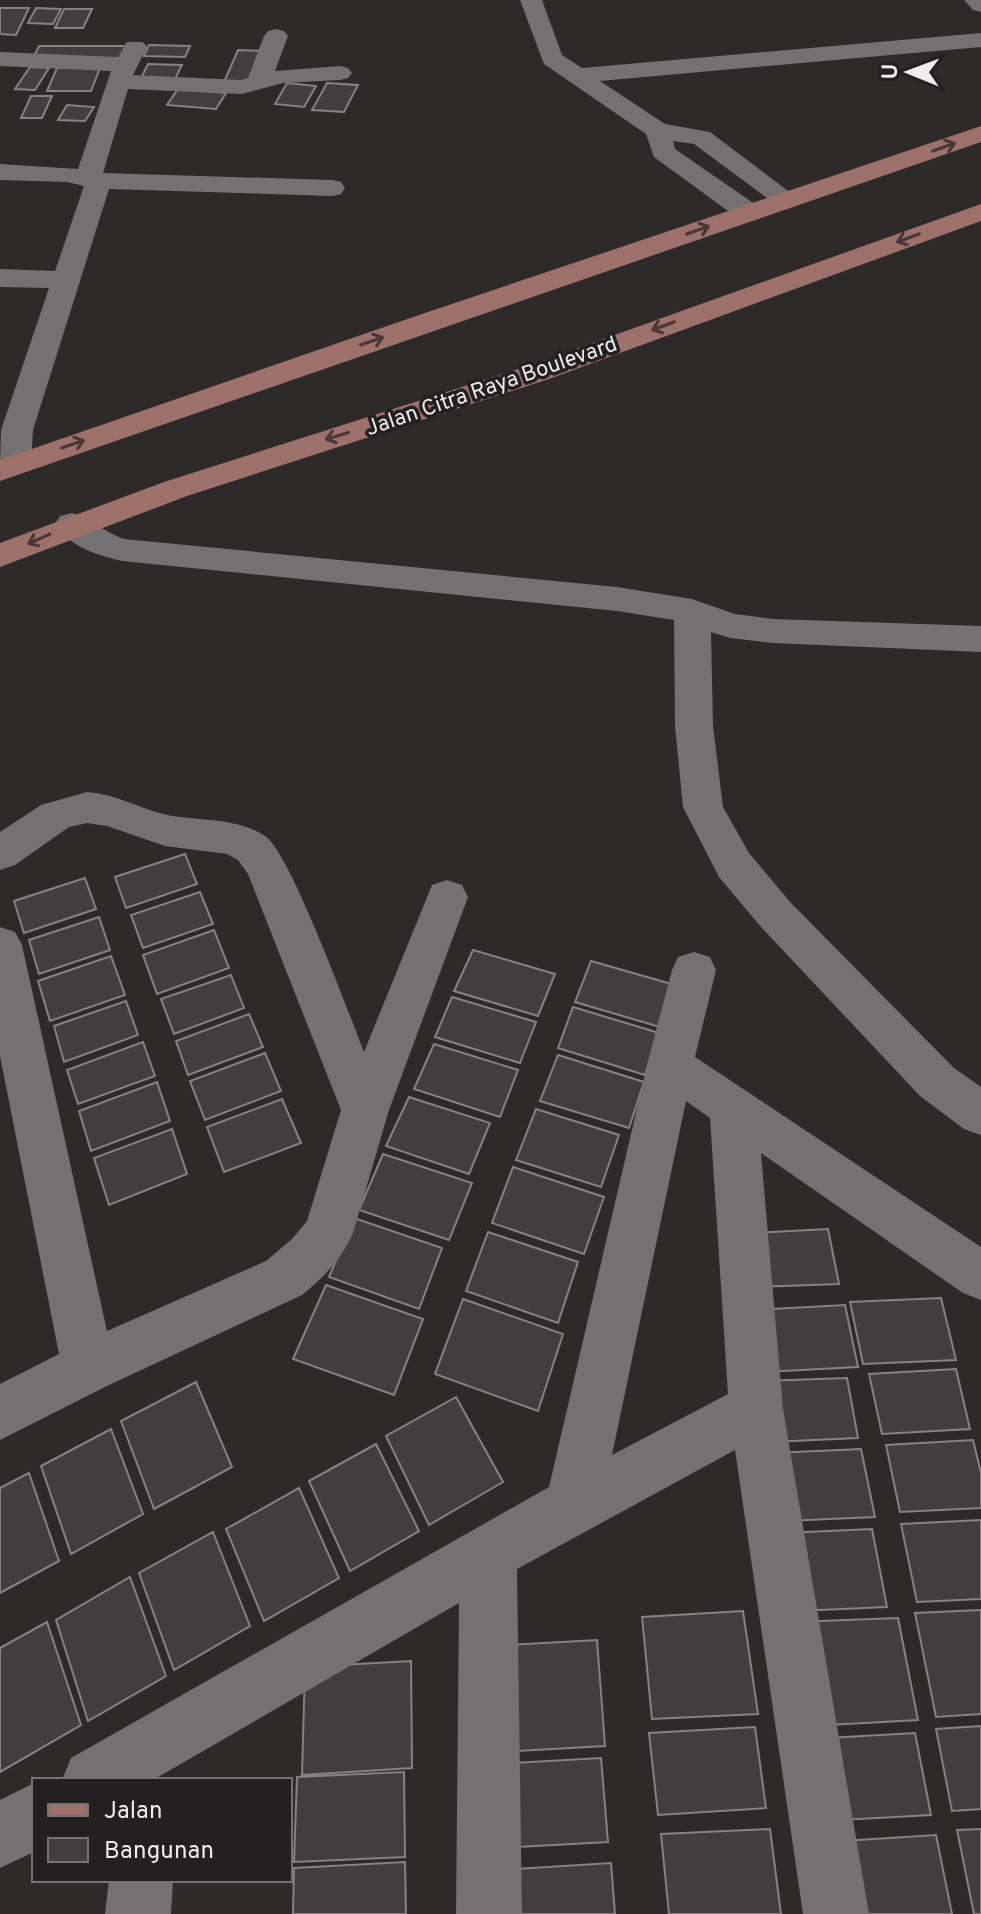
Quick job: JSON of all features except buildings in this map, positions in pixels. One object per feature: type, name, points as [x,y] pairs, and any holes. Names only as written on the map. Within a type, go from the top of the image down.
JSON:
[{"type":"main road","points":[[7,452],[749,213],[981,134]]},
{"type":"main road","name":"Jalan Citra Raya Boulevard","points":[[0,556],[72,524],[282,453],[474,395],[981,212]]},
{"type":"street","points":[[531,0],[552,59],[658,131],[701,137],[787,200]]},
{"type":"street","points":[[975,0],[981,5]]},
{"type":"street","points":[[258,83],[276,36]]},
{"type":"street","points":[[576,76],[981,40]]},
{"type":"street","points":[[0,59],[126,64],[242,87],[293,75],[340,73]]},
{"type":"street","points":[[7,452],[35,382],[126,64]]},
{"type":"street","points":[[658,131],[663,152],[749,213]]},
{"type":"street","points":[[0,172],[94,179],[332,188]]},
{"type":"street","points":[[0,278],[64,280]]},
{"type":"street","points":[[72,524],[99,543],[122,550],[617,599],[692,611],[730,626],[773,631],[981,639]]},
{"type":"street","points":[[692,611],[694,726],[703,807],[734,865],[776,915],[937,1082],[981,1114]]},
{"type":"street","points":[[0,854],[58,816],[76,809],[115,812],[162,830],[234,840],[255,849],[268,871],[365,1110]]},
{"type":"street","points":[[0,1413],[88,1367],[284,1278],[310,1256],[328,1233],[365,1110],[447,897]]},
{"type":"street","points":[[0,945],[88,1367]]},
{"type":"street","points":[[573,1505],[670,1065],[694,970]]},
{"type":"street","points":[[670,1065],[981,1276]]},
{"type":"street","points":[[733,1107],[756,1409],[836,1914]]},
{"type":"street","points":[[100,1778],[152,1762],[488,1553],[756,1409]]},
{"type":"street","points":[[488,1553],[489,1914]]},
{"type":"street","points":[[0,1836],[32,1816]]},
{"type":"street","points":[[138,1914],[141,1882]]}]
